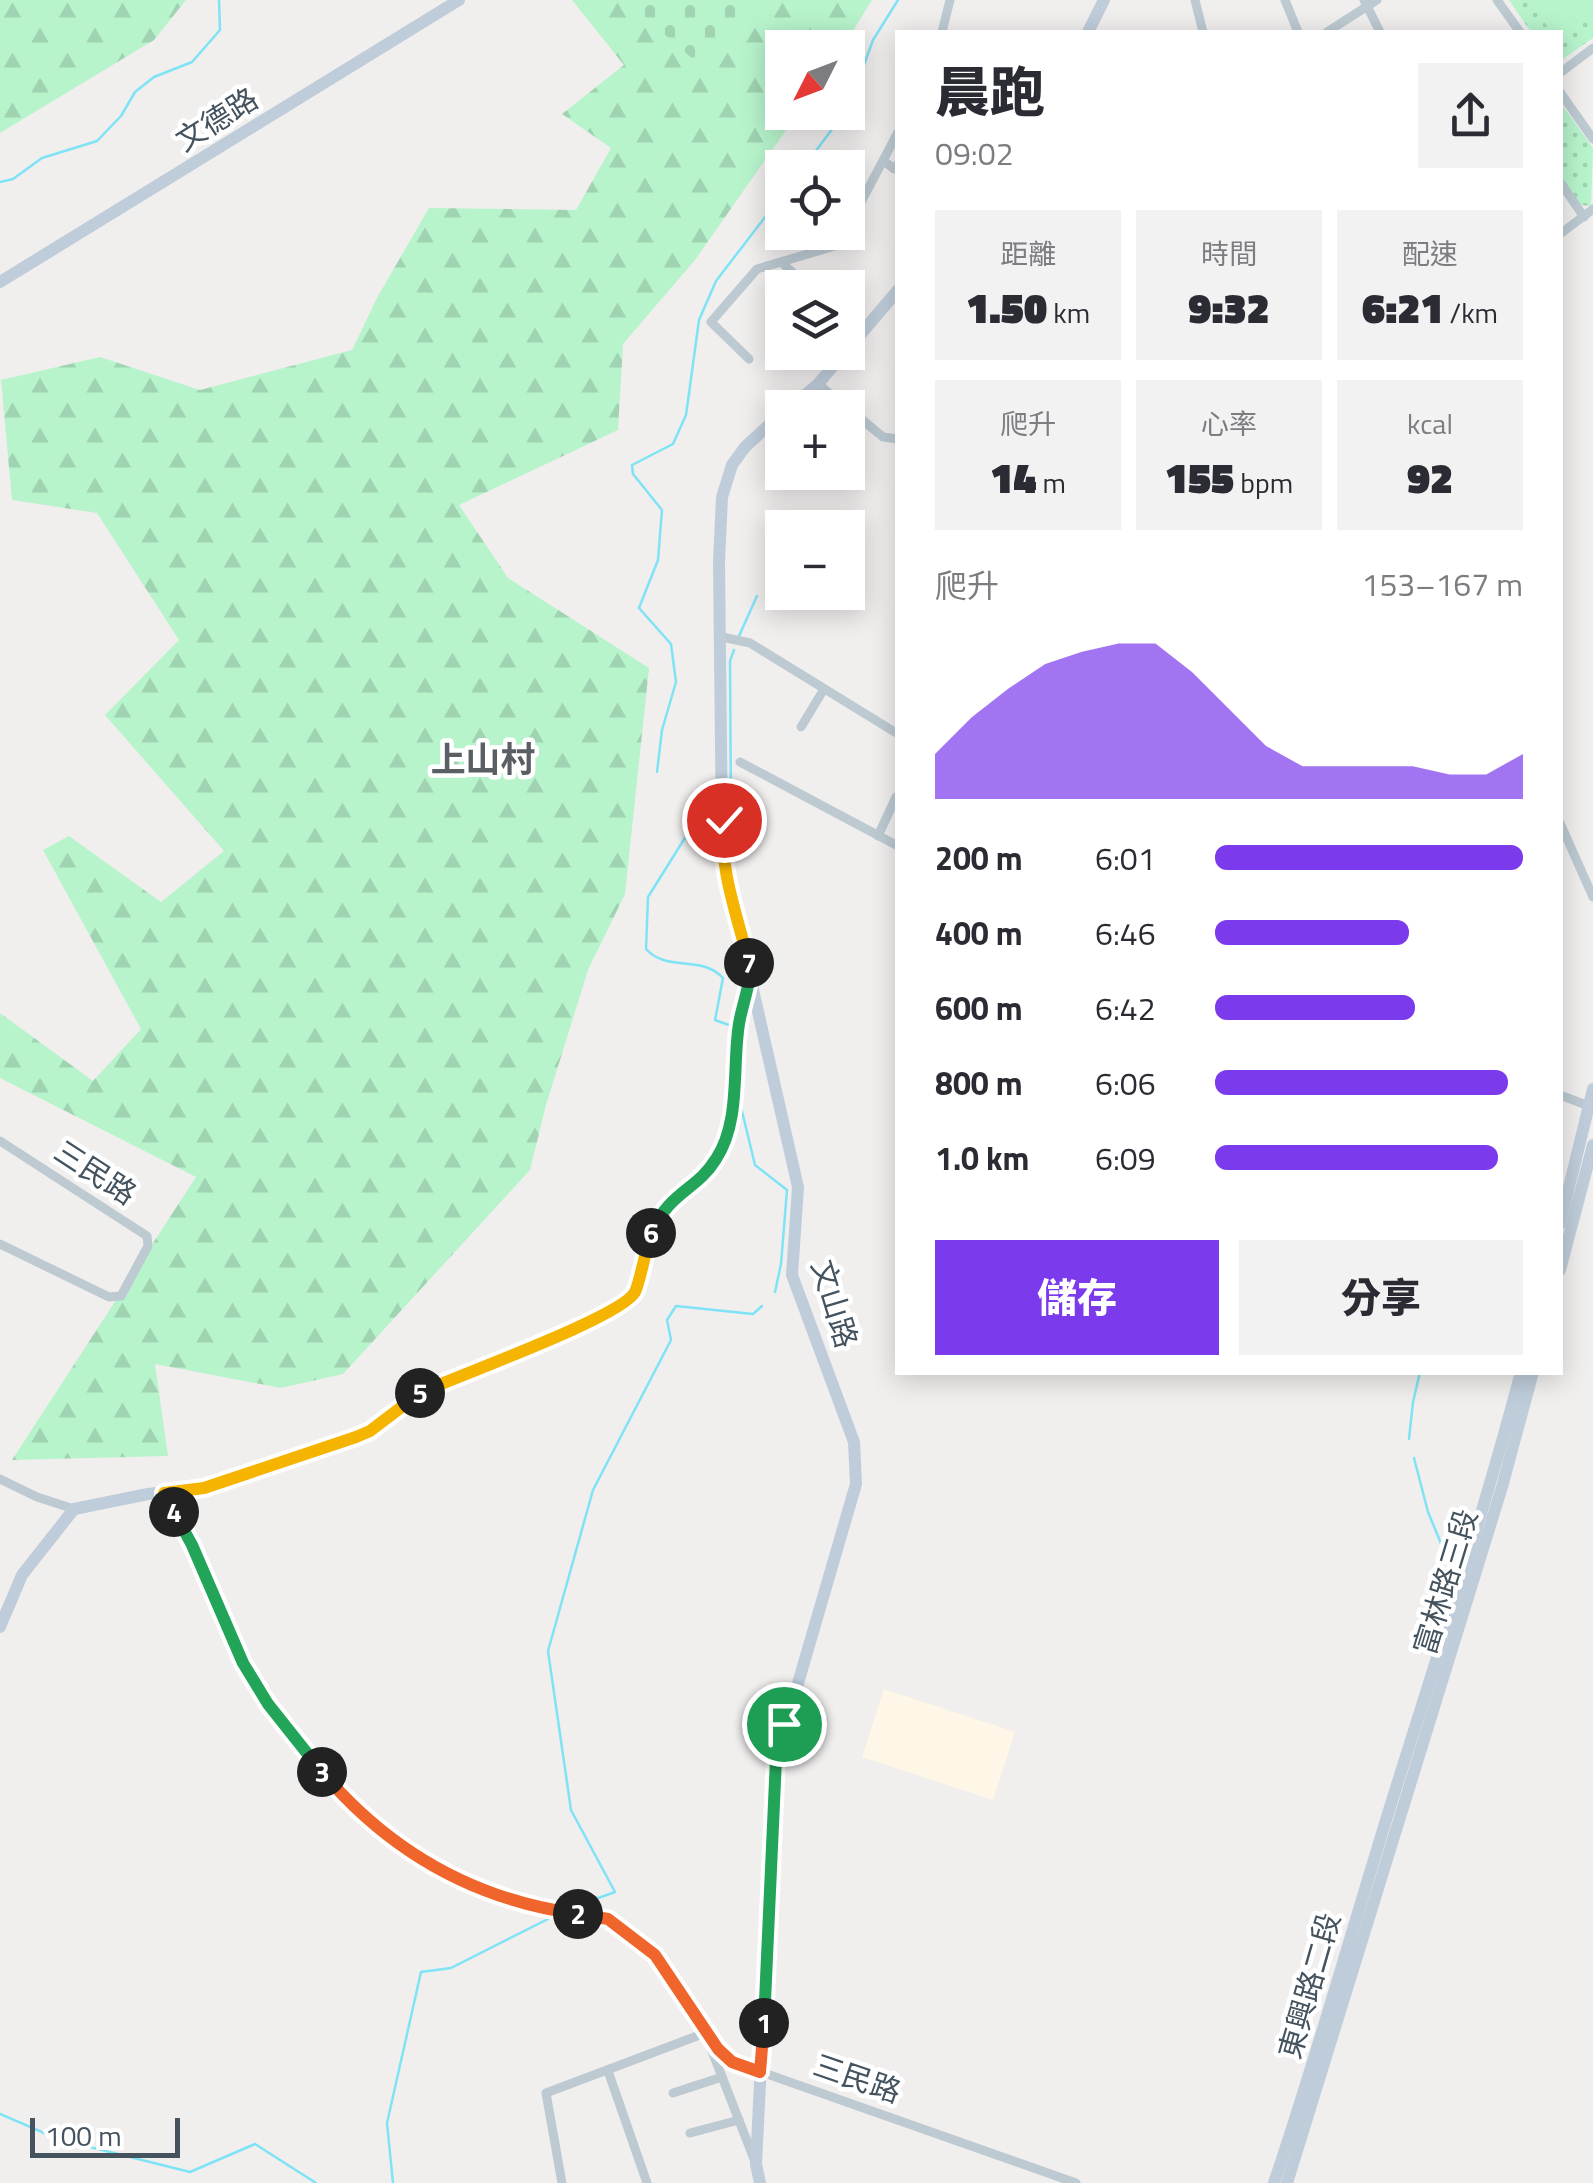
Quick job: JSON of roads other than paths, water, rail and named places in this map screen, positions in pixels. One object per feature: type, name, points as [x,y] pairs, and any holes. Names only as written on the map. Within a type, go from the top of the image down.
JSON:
[{"type":"main road","name":"文德路","points":[[0,282],[460,0]]},
{"type":"main road","points":[[1089,30],[1104,0]]},
{"type":"main road","points":[[865,329],[895,294]]},
{"type":"main road","points":[[811,390],[830,370]]},
{"type":"main road","name":"文山路","points":[[760,2183],[756,2164],[776,1759],[856,1484],[854,1442],[792,1274],[798,1187],[788,1157],[722,836],[719,562],[724,484],[745,447],[765,429]]},
{"type":"main road","points":[[0,1627],[22,1575],[74,1510],[204,1488],[356,1437],[370,1431],[409,1398],[574,1331],[626,1302],[635,1292],[640,1265],[661,1212],[710,1168],[728,1134],[739,1022],[750,969]]},
{"type":"main road","points":[[1563,1212],[1593,1089]]},
{"type":"main road","points":[[1563,1246],[1572,1175],[1593,1145]]},
{"type":"main road","name":"富林路三段","points":[[1397,1804],[1521,1375]]},
{"type":"main road","name":"富林路三段","points":[[1397,1804],[1502,1487],[1532,1375]]},
{"type":"main road","name":"東興路二段","points":[[1274,2183],[1397,1804]]},
{"type":"main road","name":"東興路二段","points":[[1288,2183],[1397,1804]]},
{"type":"street","points":[[942,30],[950,0]]},
{"type":"street","points":[[1195,0],[1202,30]]},
{"type":"street","points":[[1285,0],[1297,30]]},
{"type":"street","points":[[1330,30],[1365,4],[1377,0]]},
{"type":"street","points":[[1498,0],[1519,30]]},
{"type":"street","points":[[1365,4],[1379,30]]},
{"type":"street","points":[[1563,70],[1593,48]]},
{"type":"street","points":[[1563,96],[1593,139]]},
{"type":"street","points":[[865,196],[895,138]]},
{"type":"street","points":[[884,161],[895,168]]},
{"type":"street","points":[[1563,186],[1584,217]]},
{"type":"street","points":[[1563,232],[1593,209]]},
{"type":"street","points":[[749,359],[711,322],[757,269],[821,250]]},
{"type":"street","points":[[780,262],[789,270]]},
{"type":"street","points":[[818,384],[825,390]]},
{"type":"street","points":[[865,423],[882,437],[895,439]]},
{"type":"street","points":[[722,638],[750,643],[895,732]]},
{"type":"street","points":[[801,728],[824,689]]},
{"type":"street","points":[[740,762],[895,844]]},
{"type":"street","points":[[878,836],[895,799]]},
{"type":"street","points":[[1563,831],[1593,897]]},
{"type":"street","points":[[1563,1095],[1589,1106]]},
{"type":"street","name":"三民路","points":[[0,1141],[147,1236],[148,1246],[121,1296],[109,1297],[0,1244]]},
{"type":"street","points":[[0,1479],[74,1510]]},
{"type":"street","name":"三民路","points":[[164,1493],[255,1683],[296,1742],[341,1794],[400,1847],[440,1870],[533,1907],[608,1919],[655,1955],[681,1990],[705,2033],[732,2062],[1076,2183]]},
{"type":"street","points":[[562,2183],[546,2093],[705,2033]]},
{"type":"street","name":"文山路","points":[[705,2033],[756,2164]]},
{"type":"street","points":[[608,2071],[647,2183]]},
{"type":"street","points":[[673,2093],[722,2077]]},
{"type":"street","points":[[690,2133],[739,2120]]},
{"type":"waterway","points":[[0,182],[13,179],[42,158],[97,141],[121,116],[135,92],[154,77],[192,62],[220,30],[219,0]]},
{"type":"waterway","points":[[865,62],[873,40],[898,0]]},
{"type":"waterway","points":[[816,150],[832,130]]},
{"type":"waterway","points":[[657,772],[662,730],[676,682],[671,644],[639,608],[658,560],[662,510],[633,474],[632,465],[673,444],[686,415],[699,320],[716,281],[765,217]]},
{"type":"waterway","points":[[739,636],[757,596]]},
{"type":"waterway","points":[[731,808],[730,661],[734,650]]},
{"type":"waterway","points":[[688,833],[648,897],[646,949],[664,960],[705,967],[723,978],[715,1020],[729,1025]]},
{"type":"waterway","points":[[740,1103],[755,1165],[787,1190],[775,1292]]},
{"type":"waterway","points":[[576,1906],[615,1892],[571,1810],[548,1651],[593,1490],[671,1340],[667,1320],[676,1306],[753,1314],[762,1306]]},
{"type":"waterway","points":[[1409,1439],[1419,1375]]},
{"type":"waterway","points":[[1414,1458],[1428,1512],[1445,1553]]},
{"type":"waterway","points":[[393,2183],[387,2123],[421,1972],[451,1968],[550,1918]]},
{"type":"waterway","points":[[0,2114],[58,2139],[190,2172],[255,2144],[316,2183]]},
{"type":"district","name":"上山村","points":[[483,760]]}]
